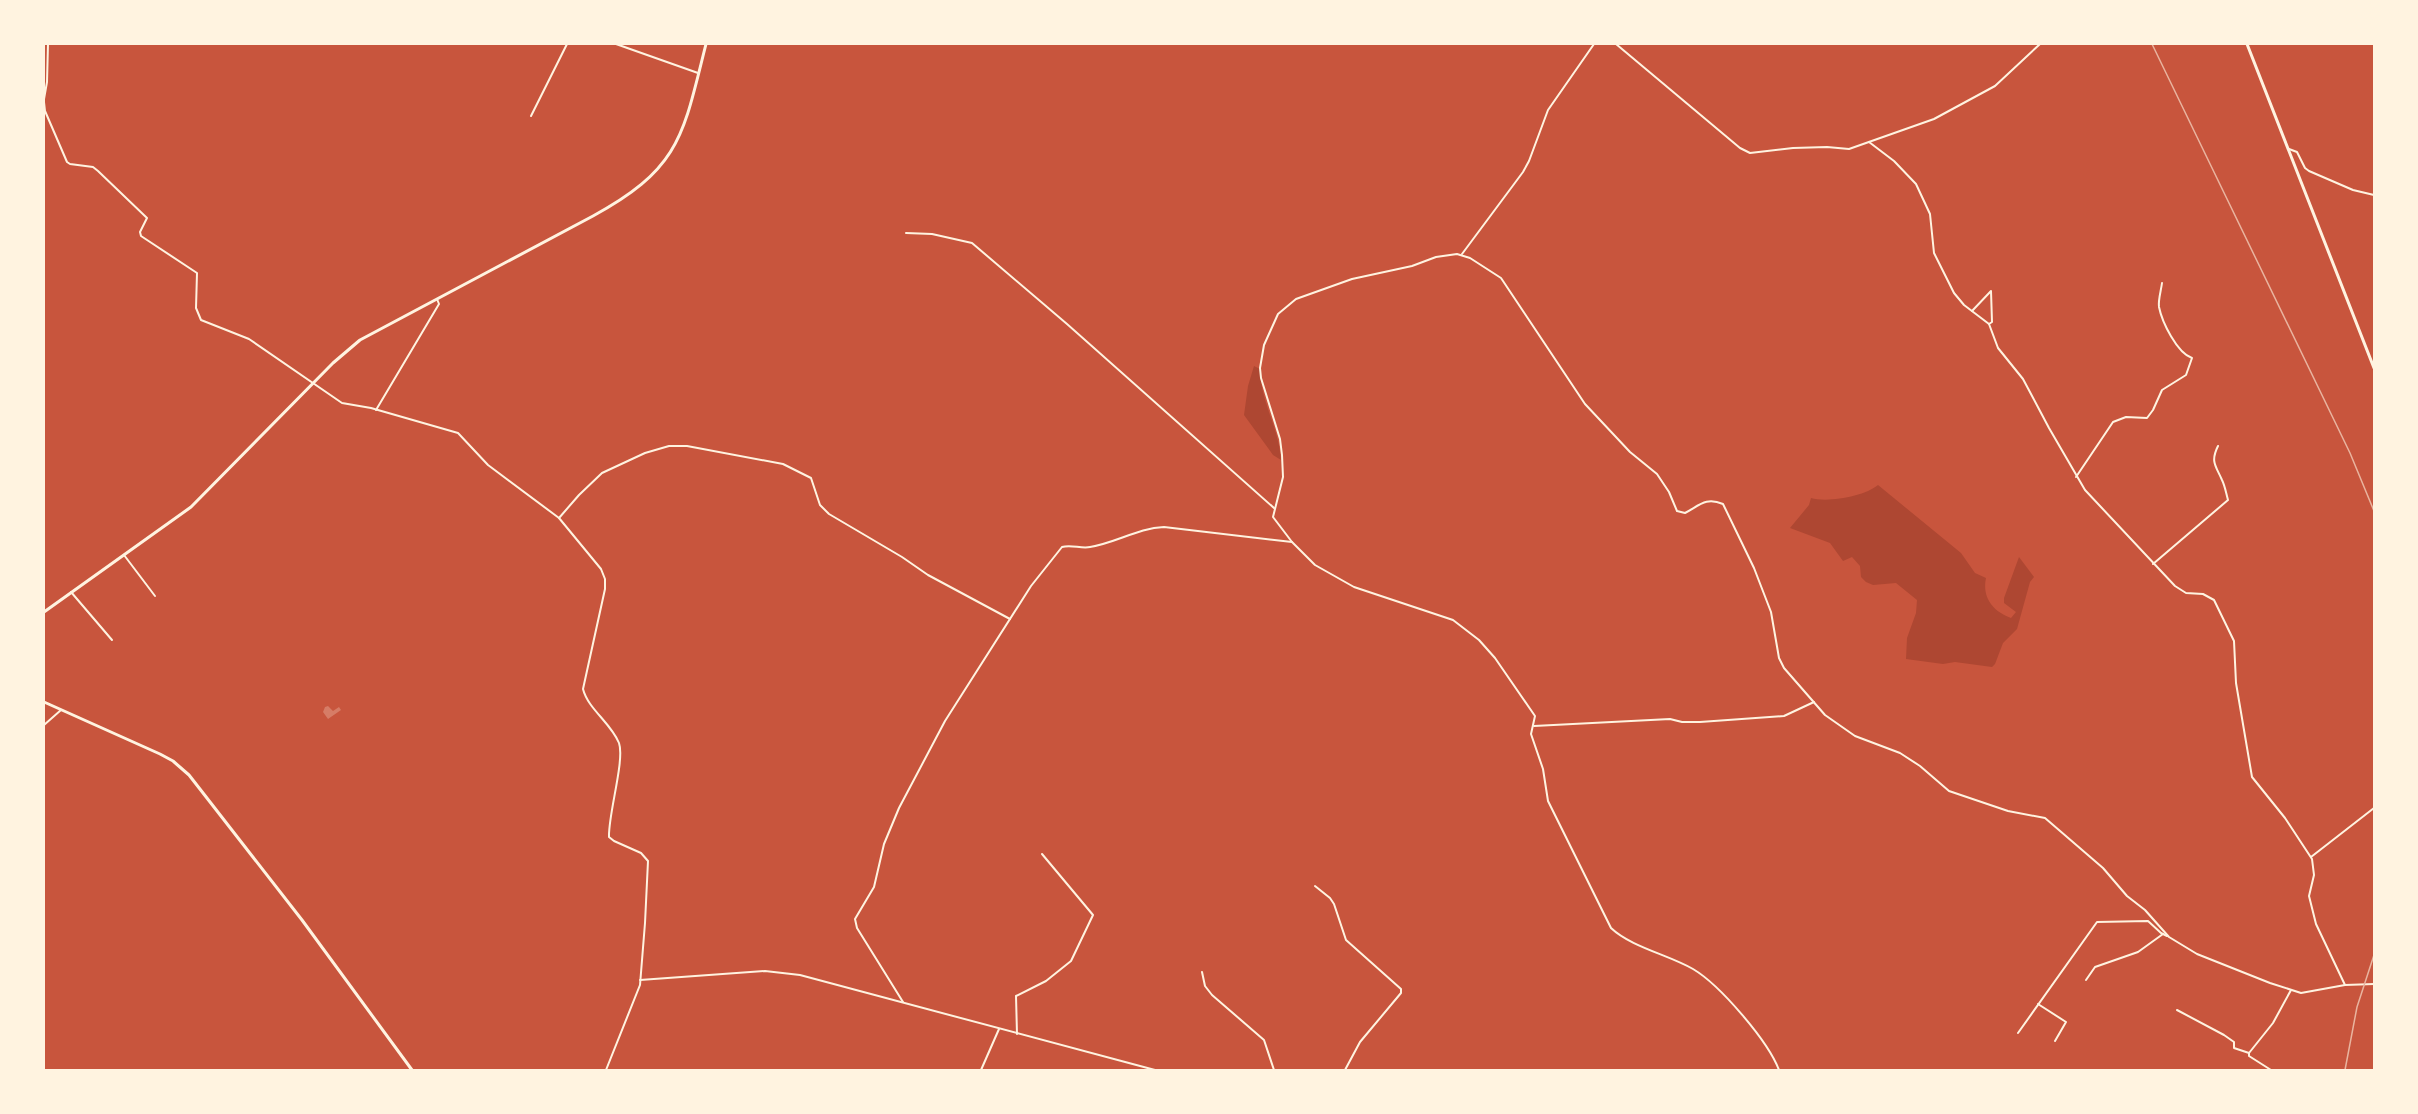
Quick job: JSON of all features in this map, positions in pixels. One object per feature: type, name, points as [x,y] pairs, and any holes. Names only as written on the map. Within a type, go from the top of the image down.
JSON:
[{"type":"main road","points":[[44,612],[202,498],[312,384],[360,340],[614,205],[644,184],[661,167],[678,141],[689,111],[706,44]]},
{"type":"main road","points":[[2247,44],[2374,368]]},
{"type":"main road","points":[[44,702],[160,754],[173,761],[189,775],[298,915],[412,1071]]},
{"type":"street","points":[[48,44],[45,111],[67,162],[93,167],[98,171],[147,218],[140,232],[141,236],[197,273],[196,308],[201,320],[249,339],[346,405],[376,410],[458,433],[488,465],[559,518],[596,562],[605,579],[583,688],[585,695],[608,723],[620,747],[609,837],[647,858],[640,980],[635,999],[606,1071]]},
{"type":"street","points":[[531,116],[567,44]]},
{"type":"street","points":[[616,44],[698,73]]},
{"type":"street","points":[[1462,254],[1523,172],[1548,110],[1594,44]]},
{"type":"street","points":[[1616,44],[1740,148],[1750,153],[1792,148],[1848,149],[1934,119],[1995,86],[2040,44]]},
{"type":"street","points":[[1869,142],[1894,161],[1916,184],[1930,214],[1934,253],[1954,292],[1972,311],[1989,324],[1998,348],[2023,379],[2076,477],[2108,516],[2153,564],[2186,593],[2203,594],[2214,600],[2234,641],[2238,693],[2252,777],[2285,818],[2310,857],[2314,875],[2309,896],[2316,924],[2345,985]]},
{"type":"street","points":[[2289,149],[2297,152],[2309,171],[2353,190],[2374,195]]},
{"type":"street","points":[[906,233],[932,234],[972,243],[1274,508]]},
{"type":"street","points":[[1779,1071],[1742,1014],[1709,980],[1611,928],[1548,801],[1543,769],[1531,734],[1535,716],[1531,707],[1479,640],[1453,620],[1354,587],[1315,565],[1292,542],[1273,517],[1283,477],[1282,455],[1260,368],[1264,345],[1278,314],[1296,299],[1352,279],[1412,266],[1436,257],[1462,254],[1501,278],[1585,405],[1630,452],[1657,474],[1677,511],[1685,513],[1713,500],[1723,504],[1754,568],[1771,612],[1779,658],[1784,668],[1825,715],[1855,736],[1900,753],[1920,766],[1948,791],[2007,811],[2045,818],[2103,868],[2169,937]]},
{"type":"street","points":[[2076,477],[2113,422],[2126,417],[2146,418],[2153,410],[2162,390],[2186,375],[2192,358],[2186,356],[2169,333],[2158,306],[2162,284]]},
{"type":"street","points":[[1972,311],[1990,291],[1992,322],[1989,324]]},
{"type":"street","points":[[376,410],[439,304],[437,298]]},
{"type":"street","points":[[559,518],[602,473],[661,447],[687,446],[783,464],[811,478],[820,505],[829,514],[902,557],[922,572],[1010,619]]},
{"type":"street","points":[[2153,564],[2228,500],[2222,479],[2215,470],[2214,455],[2218,446]]},
{"type":"street","points":[[903,1002],[857,928],[855,919],[874,887],[884,844],[903,800],[959,696],[1036,579],[1058,552],[1067,545],[1088,548],[1145,530],[1164,527],[1292,542]]},
{"type":"street","points":[[124,555],[155,596]]},
{"type":"street","points":[[71,592],[112,640]]},
{"type":"street","points":[[1534,726],[1670,719],[1700,722],[1784,716],[1814,702]]},
{"type":"street","points":[[44,725],[62,710]]},
{"type":"street","points":[[2310,857],[2374,808]]},
{"type":"street","points":[[1017,1034],[1016,996],[1046,981],[1071,961],[1093,915],[1042,854]]},
{"type":"street","points":[[1315,886],[1334,904],[1346,940],[1401,989],[1401,993],[1360,1042],[1345,1071]]},
{"type":"street","points":[[2018,1033],[2097,921],[2148,921],[2163,934],[2198,954],[2301,993],[2345,985],[2374,984]]},
{"type":"street","points":[[2086,980],[2095,967],[2138,952],[2163,934]]},
{"type":"street","points":[[640,980],[765,970],[801,975],[1155,1071]]},
{"type":"street","points":[[1202,972],[1208,991],[1225,1009],[1264,1040],[1274,1071]]},
{"type":"street","points":[[2249,1055],[2273,1023],[2292,988]]},
{"type":"street","points":[[2038,1004],[2066,1023],[2055,1041]]},
{"type":"street","points":[[2177,1010],[2224,1035],[2234,1042],[2234,1048],[2249,1055],[2271,1071]]},
{"type":"street","points":[[981,1071],[999,1028]]},
{"type":"shaded area","points":[[1254,366],[1260,369],[1263,392],[1280,448],[1281,460],[1273,455],[1244,415],[1248,386]]},
{"type":"shaded area","points":[[1878,485],[1961,553],[1975,573],[1986,578],[1987,597],[2004,615],[2011,618],[2016,612],[2004,603],[2004,598],[2019,557],[2034,577],[2030,582],[2017,629],[2003,643],[1992,667],[1906,659],[1907,638],[1916,613],[1917,600],[1896,583],[1873,585],[1866,582],[1861,577],[1860,566],[1852,557],[1843,561],[1830,543],[1790,528],[1809,505],[1811,498],[1827,500],[1846,498]]},
{"type":"building","points":[[328,706],[333,711],[339,707],[341,710],[328,719],[323,712]]},
{"type":"railway","points":[[2152,44],[2350,453],[2374,511]]},
{"type":"railway","points":[[2345,1070],[2357,1007],[2374,955]]}]
